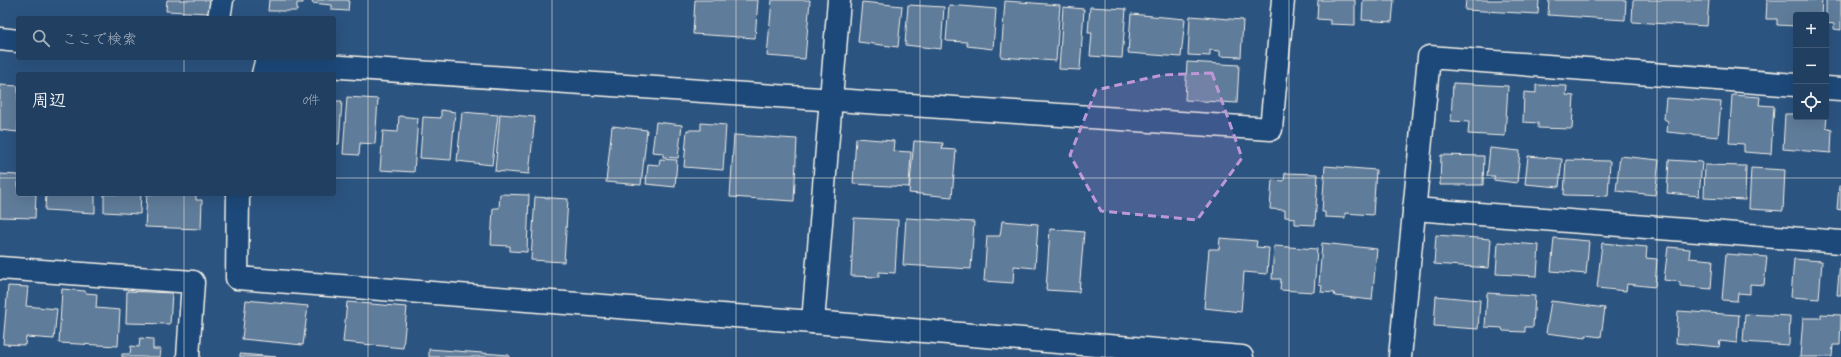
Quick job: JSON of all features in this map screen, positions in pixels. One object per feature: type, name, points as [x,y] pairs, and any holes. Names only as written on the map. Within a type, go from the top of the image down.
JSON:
[{"type":"street","points":[[219,16],[222,0]]},
{"type":"street","points":[[813,322],[839,0]]},
{"type":"street","points":[[264,72],[266,62],[832,101],[1271,129],[1283,0]]},
{"type":"street","points":[[0,39],[16,41]]},
{"type":"street","points":[[1400,357],[1429,57],[1793,85]]},
{"type":"street","points":[[1829,88],[1841,89]]},
{"type":"street","points":[[238,196],[237,278],[813,322],[1242,357]]},
{"type":"street","points":[[1414,209],[1841,242]]},
{"type":"street","points":[[0,268],[193,282],[188,357]]},
{"type":"highlighted area","points":[[1212,73],[1242,158],[1197,220],[1101,211],[1070,155],[1096,90],[1162,75]]},
{"type":"building","points":[[167,0],[211,0],[210,13],[166,11]]},
{"type":"building","points":[[269,0],[303,0],[303,3],[297,3],[297,11],[268,11]]},
{"type":"building","points":[[313,0],[349,0],[348,11],[332,10],[332,5],[312,3]]},
{"type":"building","points":[[695,0],[758,0],[755,38],[693,34]]},
{"type":"building","points":[[772,0],[810,0],[805,59],[767,56]]},
{"type":"building","points":[[1318,0],[1355,0],[1355,25],[1330,24],[1330,20],[1317,19]]},
{"type":"building","points":[[1363,0],[1394,0],[1392,22],[1362,20]]},
{"type":"building","points":[[1466,0],[1539,0],[1538,14],[1465,10]]},
{"type":"building","points":[[1549,0],[1626,0],[1625,20],[1548,15]]},
{"type":"building","points":[[1633,0],[1709,0],[1707,26],[1632,22]]},
{"type":"building","points":[[1767,0],[1822,0],[1821,12],[1793,12],[1793,26],[1777,25],[1777,19],[1766,19]]},
{"type":"building","points":[[1826,0],[1841,0],[1841,30],[1834,29],[1834,24],[1829,23],[1829,12],[1826,12]]},
{"type":"building","points":[[1005,1],[1060,5],[1056,61],[1001,57]]},
{"type":"building","points":[[862,2],[902,6],[898,47],[858,42]]},
{"type":"building","points":[[908,5],[944,7],[941,49],[905,45]]},
{"type":"building","points":[[949,5],[996,9],[993,49],[967,46],[967,42],[946,41]]},
{"type":"building","points":[[1063,7],[1084,9],[1080,70],[1059,69]]},
{"type":"building","points":[[1090,7],[1126,9],[1122,58],[1090,56],[1092,33],[1088,33]]},
{"type":"building","points":[[1131,14],[1185,19],[1181,57],[1128,53]]},
{"type":"building","points":[[1190,16],[1243,20],[1241,57],[1220,56],[1220,51],[1210,50],[1210,56],[1188,55]]},
{"type":"building","points":[[1187,62],[1239,65],[1237,103],[1185,100]]},
{"type":"building","points":[[1453,83],[1508,86],[1505,136],[1468,134],[1469,122],[1451,121]]},
{"type":"building","points":[[0,85],[16,86],[16,132],[0,130]]},
{"type":"building","points":[[1536,85],[1567,86],[1566,95],[1574,96],[1572,129],[1538,128],[1538,123],[1523,122],[1524,92],[1536,93]]},
{"type":"building","points":[[1732,95],[1760,97],[1759,105],[1774,106],[1771,154],[1744,152],[1744,144],[1729,143]]},
{"type":"building","points":[[347,97],[378,99],[375,144],[360,143],[359,155],[343,154]]},
{"type":"building","points":[[1666,98],[1721,102],[1718,137],[1667,132],[1668,121],[1664,119]]},
{"type":"building","points":[[336,101],[342,101],[339,144],[336,144]]},
{"type":"building","points":[[441,110],[455,112],[451,160],[420,158],[423,117],[441,118]]},
{"type":"building","points":[[462,112],[498,115],[492,165],[457,161]]},
{"type":"building","points":[[500,114],[535,117],[529,174],[495,171]]},
{"type":"building","points":[[1785,114],[1793,114],[1793,120],[1827,120],[1826,127],[1832,129],[1831,153],[1783,149]]},
{"type":"building","points":[[399,116],[418,118],[414,172],[380,170],[383,131],[398,132]]},
{"type":"building","points":[[656,122],[682,125],[678,158],[663,157],[663,153],[652,152]]},
{"type":"building","points":[[701,123],[726,125],[723,170],[684,167],[687,130],[701,130]]},
{"type":"building","points":[[612,126],[647,130],[641,185],[606,182]]},
{"type":"building","points":[[734,135],[797,139],[794,201],[730,197]]},
{"type":"building","points":[[856,138],[894,141],[893,151],[911,152],[909,187],[853,184]]},
{"type":"building","points":[[914,141],[943,143],[942,149],[956,150],[952,197],[909,193]]},
{"type":"building","points":[[1490,148],[1520,151],[1517,183],[1493,180],[1495,176],[1487,176]]},
{"type":"building","points":[[1441,155],[1484,156],[1483,185],[1440,185]]},
{"type":"building","points":[[1528,156],[1562,159],[1559,187],[1525,184]]},
{"type":"building","points":[[1620,156],[1659,160],[1655,195],[1616,191]]},
{"type":"building","points":[[660,159],[677,160],[675,187],[646,184],[648,164],[659,165]]},
{"type":"building","points":[[1566,160],[1610,161],[1608,196],[1564,195]]},
{"type":"building","points":[[1669,160],[1702,162],[1699,196],[1667,193]]},
{"type":"building","points":[[1705,165],[1746,166],[1745,200],[1704,198]]},
{"type":"building","points":[[1325,166],[1376,170],[1373,215],[1345,213],[1345,218],[1325,217],[1325,212],[1322,212]]},
{"type":"building","points":[[1751,168],[1785,170],[1783,211],[1749,209]]},
{"type":"building","points":[[1285,173],[1318,174],[1315,225],[1295,224],[1295,218],[1285,217],[1285,210],[1270,209],[1272,180],[1284,181]]},
{"type":"building","points":[[0,174],[16,175],[16,196],[36,196],[35,218],[0,217]]},
{"type":"building","points":[[1839,186],[1841,186],[1841,210],[1837,209]]},
{"type":"building","points":[[500,194],[529,195],[527,252],[510,251],[510,246],[491,245],[493,208],[499,208]]},
{"type":"building","points":[[46,196],[95,196],[95,213],[45,210]]},
{"type":"building","points":[[104,196],[141,196],[140,214],[104,212]]},
{"type":"building","points":[[147,196],[196,196],[196,200],[202,200],[201,229],[145,227]]},
{"type":"building","points":[[535,197],[568,199],[564,262],[531,260]]},
{"type":"building","points":[[854,218],[898,220],[895,273],[879,272],[879,277],[851,276]]},
{"type":"building","points":[[906,218],[974,222],[971,269],[903,265]]},
{"type":"building","points":[[1002,221],[1038,224],[1035,268],[1014,266],[1013,283],[984,281],[987,236],[1000,236]]},
{"type":"building","points":[[1050,229],[1084,232],[1079,292],[1046,290]]},
{"type":"building","points":[[1436,235],[1491,239],[1489,268],[1434,264]]},
{"type":"building","points":[[1220,238],[1257,241],[1256,247],[1269,248],[1267,274],[1244,272],[1241,312],[1204,308],[1209,249],[1219,249]]},
{"type":"building","points":[[1554,238],[1589,241],[1586,274],[1551,271]]},
{"type":"building","points":[[1498,242],[1539,245],[1537,276],[1496,274]]},
{"type":"building","points":[[1322,243],[1377,249],[1372,300],[1335,296],[1334,293],[1321,292],[1322,286],[1319,285]]},
{"type":"building","points":[[1602,243],[1647,247],[1646,258],[1657,259],[1655,287],[1627,284],[1626,291],[1597,288]]},
{"type":"building","points":[[1274,246],[1317,249],[1314,292],[1280,290],[1281,279],[1272,279]]},
{"type":"building","points":[[1668,247],[1690,249],[1689,258],[1713,260],[1711,289],[1680,286],[1680,282],[1664,280]]},
{"type":"building","points":[[1726,254],[1767,257],[1764,285],[1750,284],[1750,294],[1738,293],[1737,301],[1722,300]]},
{"type":"building","points":[[1794,259],[1822,261],[1819,299],[1791,297]]},
{"type":"building","points":[[1840,261],[1841,295],[1837,295]]},
{"type":"building","points":[[8,286],[28,287],[26,306],[57,309],[54,339],[26,337],[25,345],[3,344]]},
{"type":"building","points":[[62,289],[85,291],[86,293],[97,294],[96,308],[120,310],[118,346],[59,343]]},
{"type":"building","points":[[127,291],[172,293],[170,324],[126,323]]},
{"type":"building","points":[[1487,293],[1535,296],[1533,327],[1525,327],[1525,332],[1503,331],[1502,328],[1485,327]]},
{"type":"building","points":[[1436,296],[1480,300],[1478,329],[1434,326]]},
{"type":"building","points":[[246,300],[308,306],[303,345],[242,339]]},
{"type":"building","points":[[1551,301],[1605,308],[1601,337],[1586,335],[1586,338],[1546,333]]},
{"type":"building","points":[[347,302],[407,307],[403,348],[343,342]]},
{"type":"building","points":[[1678,311],[1739,315],[1737,343],[1720,341],[1719,347],[1676,343]]},
{"type":"building","points":[[1745,314],[1790,316],[1789,345],[1743,342]]},
{"type":"building","points":[[1821,314],[1841,315],[1840,345],[1833,345],[1832,357],[1800,357],[1803,318],[1821,318]]},
{"type":"building","points":[[140,338],[153,339],[153,349],[161,349],[160,357],[122,357],[122,354],[130,354],[131,346],[139,347]]},
{"type":"building","points":[[429,349],[509,355],[509,357],[429,357]]},
{"type":"building","points":[[240,354],[276,357],[240,357]]}]
